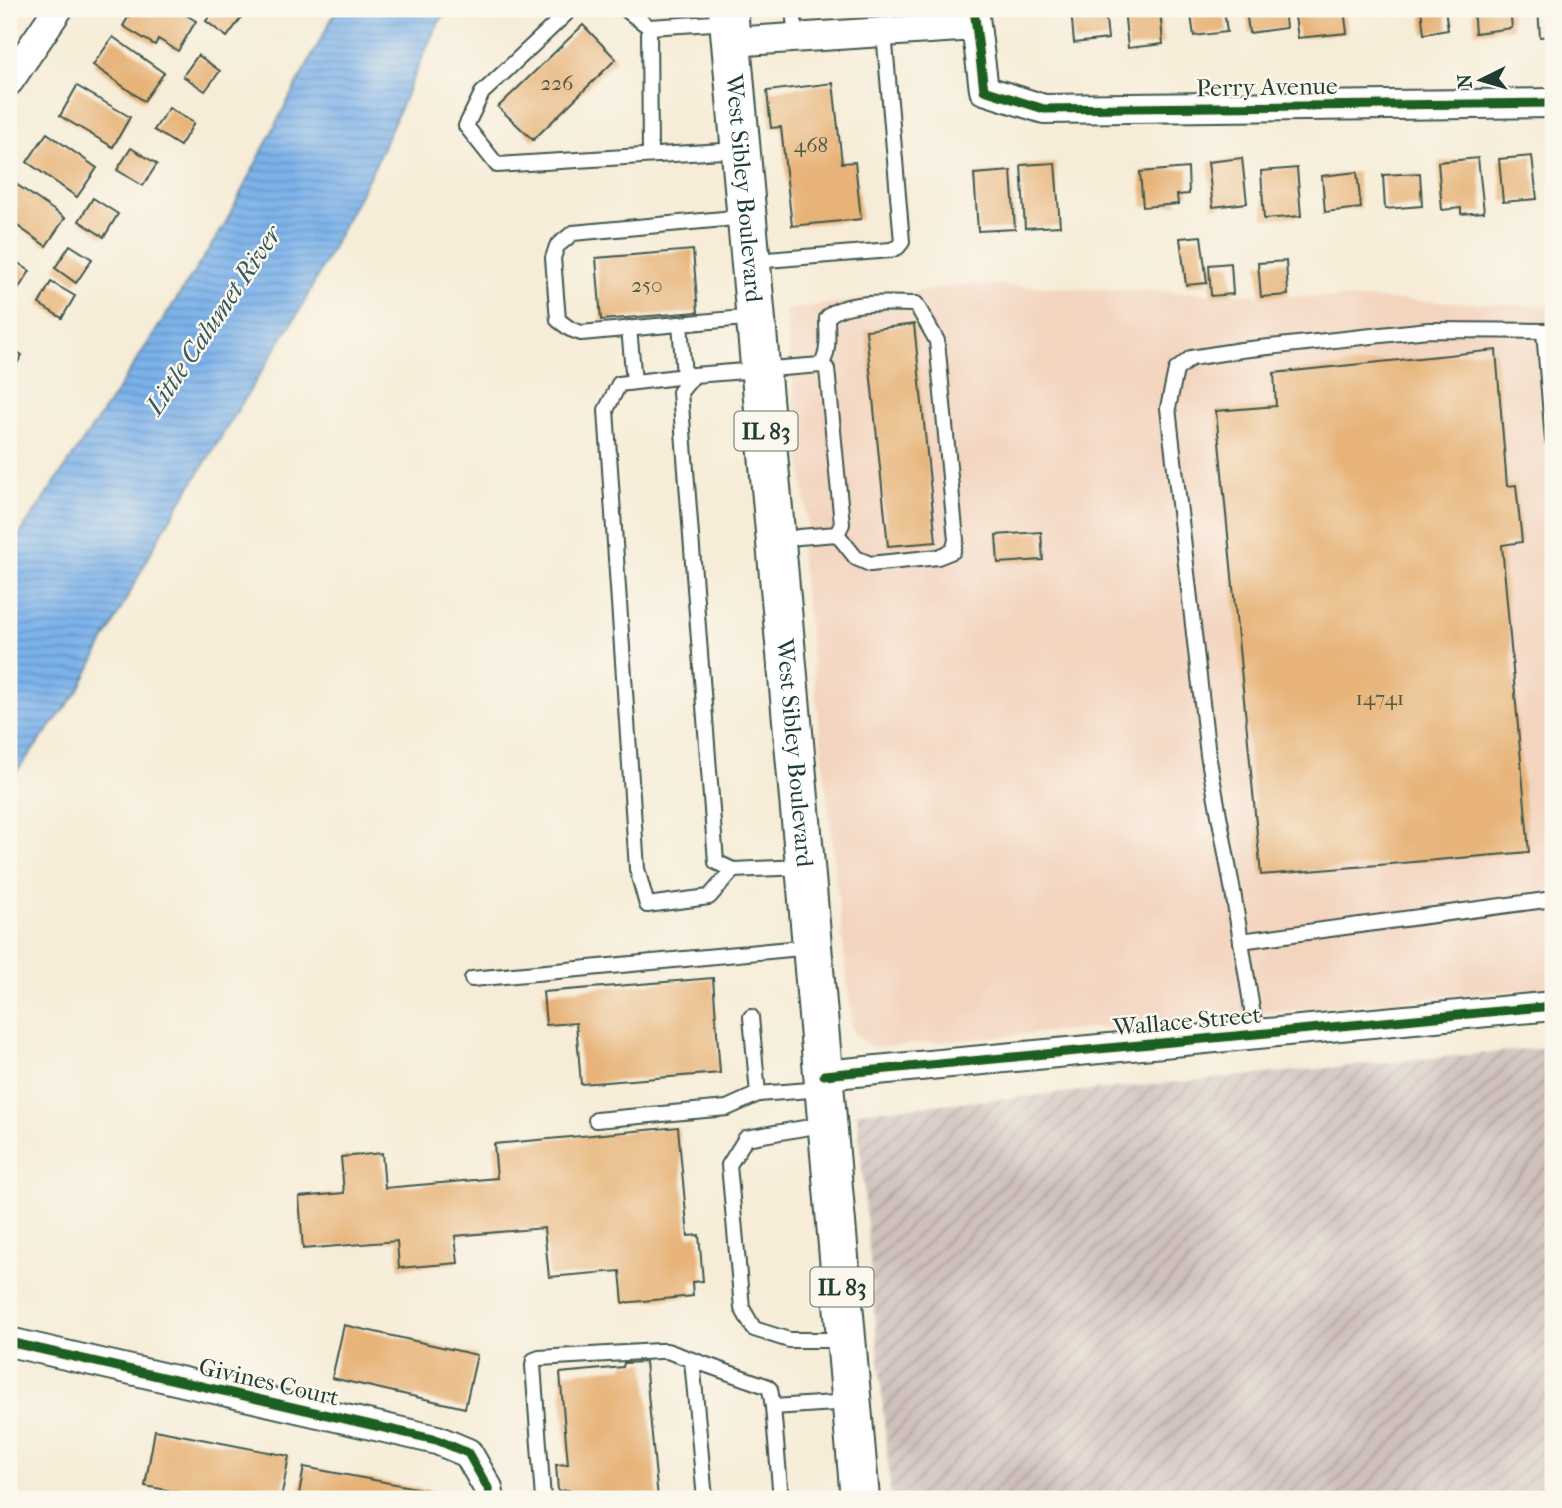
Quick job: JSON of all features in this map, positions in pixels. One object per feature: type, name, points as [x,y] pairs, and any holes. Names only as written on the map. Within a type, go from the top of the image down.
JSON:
[{"type":"main road","name":"West Sibley Boulevard","points":[[729,24],[860,1499]]},
{"type":"street","points":[[9,81],[58,9]]},
{"type":"street","points":[[729,24],[796,38],[884,32],[974,17]]},
{"type":"street","name":"Perry Avenue","points":[[974,17],[984,90],[1044,109],[1553,103]]},
{"type":"street","name":"Wallace Street","points":[[825,1096],[1256,1034],[1553,1006]]},
{"type":"street","name":"Givines Court","points":[[9,1342],[437,1440],[468,1453],[488,1488],[490,1499]]},
{"type":"lane","points":[[571,9],[482,93],[466,127],[497,165],[741,150]]},
{"type":"lane","points":[[625,9],[649,27],[729,24]]},
{"type":"lane","points":[[793,9],[796,38]]},
{"type":"lane","points":[[649,27],[650,155]]},
{"type":"lane","points":[[751,261],[891,250],[902,242],[884,32]]},
{"type":"lane","points":[[746,217],[573,233],[557,246],[553,258],[558,320],[570,329],[582,333],[756,317]]},
{"type":"lane","points":[[821,365],[825,360],[827,318],[832,312],[868,304],[916,304],[937,341],[956,540],[953,551],[937,558],[870,564],[856,558],[837,534]]},
{"type":"lane","points":[[680,324],[689,376],[680,392],[716,862],[733,870],[805,867]]},
{"type":"lane","points":[[629,328],[634,382]]},
{"type":"lane","points":[[1256,1034],[1208,755],[1168,408],[1177,370],[1191,358],[1241,350],[1428,330],[1548,331],[1553,440]]},
{"type":"lane","points":[[733,870],[709,897],[647,905],[637,869],[606,410],[619,384],[821,365],[827,369],[842,524],[837,534]]},
{"type":"lane","points":[[776,542],[837,534]]},
{"type":"lane","points":[[1241,941],[1553,899]]},
{"type":"lane","points":[[471,979],[812,946]]},
{"type":"lane","points":[[751,1017],[758,1094]]},
{"type":"lane","points":[[596,1121],[727,1108],[758,1094],[825,1096]]},
{"type":"lane","points":[[825,1096],[746,1138],[729,1165],[742,1308],[754,1329],[789,1340],[846,1340]]},
{"type":"lane","points":[[543,1499],[534,1360],[659,1351],[667,1351],[766,1386],[771,1393],[773,1407],[780,1499]]},
{"type":"lane","points":[[692,1360],[705,1499]]},
{"type":"lane","points":[[773,1407],[851,1402]]},
{"type":"shaded area","points":[[969,284],[1553,306],[1553,987],[872,1048],[853,1034],[800,548],[810,546],[785,310]]},
{"type":"shaded area","points":[[1553,1047],[1553,1499],[891,1499],[857,1112]]},
{"type":"water","name":"Little Calumet River","points":[[337,9],[447,9],[434,31],[375,165],[301,308],[159,537],[78,691],[9,781],[9,550],[224,226]]},
{"type":"building","points":[[133,9],[176,9],[196,21],[178,51],[158,39],[155,45],[123,26]]},
{"type":"building","points":[[215,9],[228,9],[241,18],[227,37],[206,21]]},
{"type":"building","points":[[1071,9],[1105,9],[1108,39],[1074,43]]},
{"type":"building","points":[[1124,9],[1160,9],[1163,44],[1128,48]]},
{"type":"building","points":[[1190,9],[1224,9],[1227,32],[1194,36]]},
{"type":"building","points":[[1246,9],[1284,9],[1286,28],[1249,33]]},
{"type":"building","points":[[1294,9],[1344,9],[1347,33],[1298,38]]},
{"type":"building","points":[[1421,9],[1445,9],[1448,30],[1424,34]]},
{"type":"building","points":[[1473,9],[1510,9],[1512,28],[1475,33]]},
{"type":"building","points":[[1538,9],[1553,9],[1553,36],[1540,37]]},
{"type":"building","points":[[583,25],[616,59],[533,140],[498,107]]},
{"type":"building","points":[[113,37],[164,73],[144,101],[93,65]]},
{"type":"building","points":[[198,55],[220,71],[205,91],[183,76]]},
{"type":"building","points":[[833,83],[842,163],[855,162],[861,219],[792,226],[781,127],[771,128],[767,91]]},
{"type":"building","points":[[77,86],[130,117],[113,147],[60,116]]},
{"type":"building","points":[[169,108],[194,123],[180,146],[154,130]]},
{"type":"building","points":[[47,133],[97,168],[77,197],[27,162]]},
{"type":"building","points":[[131,148],[157,164],[143,186],[117,170]]},
{"type":"building","points":[[1532,156],[1537,199],[1503,202],[1499,159]]},
{"type":"building","points":[[1242,158],[1247,203],[1213,207],[1208,162]]},
{"type":"building","points":[[1478,158],[1484,212],[1461,214],[1461,208],[1442,210],[1438,162]]},
{"type":"building","points":[[1055,163],[1060,226],[1025,228],[1021,165]]},
{"type":"building","points":[[1188,168],[1189,194],[1177,195],[1178,204],[1143,207],[1140,172]]},
{"type":"building","points":[[1297,168],[1301,216],[1264,219],[1261,171]]},
{"type":"building","points":[[1011,171],[1015,229],[978,231],[974,174]]},
{"type":"building","points":[[1357,172],[1361,208],[1325,212],[1322,176]]},
{"type":"building","points":[[1420,173],[1422,206],[1385,209],[1383,175]]},
{"type":"building","points":[[13,182],[65,218],[46,246],[9,220],[9,189]]},
{"type":"building","points":[[93,198],[118,214],[104,237],[79,221]]},
{"type":"building","points":[[1201,236],[1207,283],[1186,285],[1180,238]]},
{"type":"building","points":[[70,245],[92,259],[76,283],[55,268]]},
{"type":"building","points":[[693,250],[698,312],[601,320],[596,258]]},
{"type":"building","points":[[9,257],[30,271],[9,303]]},
{"type":"building","points":[[1286,261],[1288,295],[1261,297],[1258,263]]},
{"type":"building","points":[[1231,263],[1233,294],[1211,296],[1209,265]]},
{"type":"building","points":[[51,282],[75,296],[62,318],[39,304]]},
{"type":"building","points":[[914,324],[936,542],[888,546],[866,330]]},
{"type":"building","points":[[9,347],[22,355],[9,377]]},
{"type":"building","points":[[1496,350],[1507,486],[1516,485],[1522,542],[1502,545],[1529,852],[1261,875],[1216,411],[1276,406],[1274,373]]},
{"type":"building","points":[[1041,532],[1043,560],[998,563],[996,535]]},
{"type":"building","points":[[713,978],[720,1073],[581,1084],[576,1023],[546,1025],[543,992]]},
{"type":"building","points":[[678,1127],[688,1236],[699,1235],[703,1281],[692,1282],[693,1296],[623,1303],[620,1271],[549,1277],[544,1228],[455,1236],[458,1263],[399,1268],[397,1241],[303,1249],[299,1197],[344,1193],[341,1157],[382,1153],[385,1188],[497,1178],[494,1144]]},
{"type":"building","points":[[344,1325],[477,1355],[465,1408],[332,1378]]},
{"type":"building","points":[[645,1362],[658,1499],[570,1499],[569,1490],[558,1491],[556,1465],[568,1464],[560,1373],[623,1367],[624,1363]]},
{"type":"building","points":[[155,1430],[289,1456],[281,1499],[215,1499],[145,1486]]},
{"type":"building","points":[[304,1467],[438,1492],[437,1499],[298,1499]]},
{"type":"cycle path","points":[[974,9],[984,90],[1044,109],[1553,103]]},
{"type":"cycle path","points":[[824,1075],[1553,1006]]},
{"type":"cycle path","points":[[9,1342],[437,1440],[468,1453],[488,1488],[490,1499]]}]
